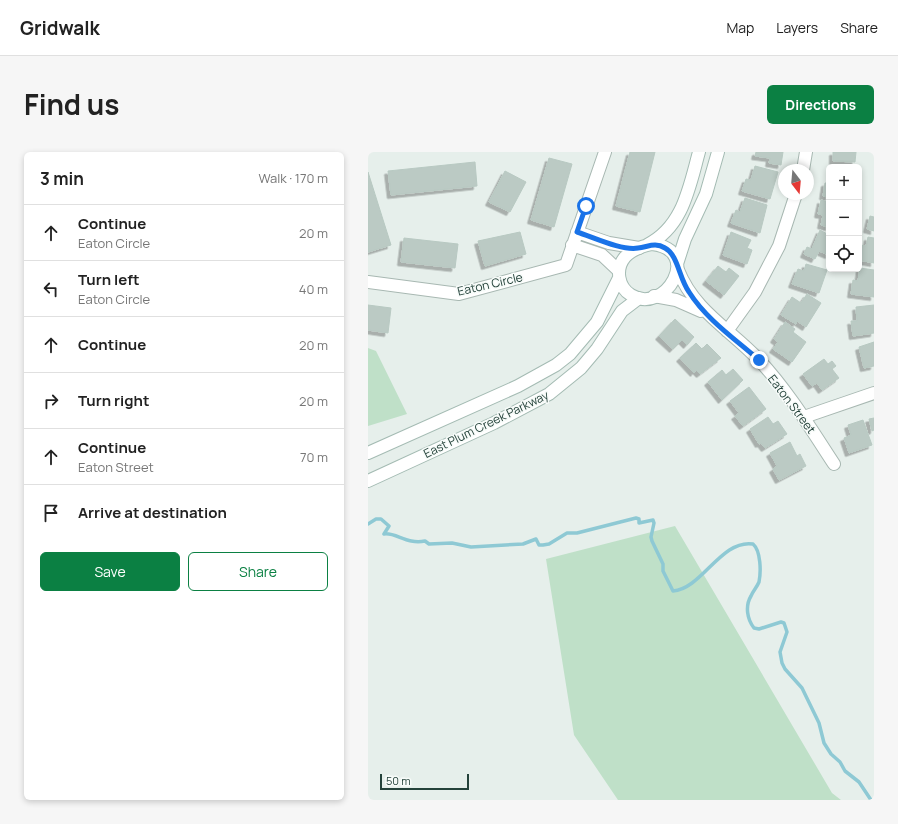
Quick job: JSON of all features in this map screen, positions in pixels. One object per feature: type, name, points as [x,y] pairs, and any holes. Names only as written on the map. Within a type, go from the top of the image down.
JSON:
[{"type":"main road","name":"Eaton Circle","points":[[368,282],[459,294],[566,266],[605,152]]},
{"type":"main road","points":[[619,274],[625,257],[658,239],[670,229],[676,220],[688,190],[699,152]]},
{"type":"main road","points":[[572,245],[602,255],[619,274],[626,291],[639,298],[654,296],[669,288],[677,277],[677,267],[684,239],[706,194],[718,152]]},
{"type":"main road","points":[[804,164],[806,152]]},
{"type":"main road","points":[[727,331],[755,292],[776,252],[792,211],[795,200]]},
{"type":"main road","points":[[577,232],[609,243],[642,247],[659,245],[671,252],[677,267]]},
{"type":"main road","name":"Eaton Street","points":[[677,267],[689,293],[709,316],[759,360],[804,417],[834,464]]},
{"type":"main road","name":"East Plum Creek Parkway","points":[[368,453],[518,386],[556,365],[570,354],[597,322],[619,274]]},
{"type":"main road","name":"Eaton Street","points":[[654,296],[676,300],[709,316]]},
{"type":"main road","name":"East Plum Creek Parkway","points":[[368,481],[494,423],[549,394],[581,368],[597,349],[622,311],[639,298]]},
{"type":"main road","points":[[804,417],[874,393]]},
{"type":"green space","points":[[368,348],[376,351],[407,414],[368,426]]},
{"type":"green space","points":[[675,526],[832,793],[841,800],[618,800],[574,735],[546,559]]},
{"type":"building","points":[[630,152],[655,152],[640,212],[616,206]]},
{"type":"building","points":[[756,152],[783,152],[781,164],[778,164],[769,163],[770,158],[755,156]]},
{"type":"building","points":[[833,152],[856,152],[855,162],[833,161]]},
{"type":"building","points":[[549,158],[572,164],[554,227],[531,220]]},
{"type":"building","points":[[475,162],[477,186],[391,195],[388,171]]},
{"type":"building","points":[[755,166],[778,172],[770,199],[742,191],[746,179],[751,180]]},
{"type":"building","points":[[505,171],[526,182],[510,212],[489,202]]},
{"type":"building","points":[[368,172],[391,245],[368,252]]},
{"type":"building","points":[[825,183],[826,183],[826,196],[823,196]]},
{"type":"building","points":[[745,198],[767,205],[760,233],[731,223],[736,210],[740,212]]},
{"type":"building","points":[[821,200],[826,201],[826,226],[821,225],[823,215],[818,214]]},
{"type":"building","points":[[870,216],[874,217],[874,231],[867,229]]},
{"type":"building","points":[[820,230],[826,233],[826,254],[819,251],[815,259],[804,254],[807,247],[812,249]]},
{"type":"building","points":[[520,232],[526,254],[485,266],[478,241]]},
{"type":"building","points":[[731,232],[751,240],[747,248],[752,250],[747,264],[723,255]]},
{"type":"building","points":[[868,237],[874,238],[874,263],[862,261],[862,245],[866,246]]},
{"type":"building","points":[[404,238],[458,244],[455,268],[401,262]]},
{"type":"building","points":[[806,264],[826,270],[819,293],[792,284],[798,269],[804,271]]},
{"type":"building","points":[[718,266],[726,272],[729,268],[739,276],[724,295],[706,281]]},
{"type":"building","points":[[862,268],[874,270],[874,297],[851,294],[853,280],[858,281],[859,272],[862,272]]},
{"type":"building","points":[[807,294],[821,303],[806,327],[797,321],[796,324],[781,315],[792,297],[801,303]]},
{"type":"building","points":[[368,305],[391,308],[388,333],[368,330]]},
{"type":"building","points":[[874,305],[874,333],[853,336],[851,321],[857,321],[856,307]]},
{"type":"building","points":[[675,319],[694,337],[687,345],[682,340],[673,349],[659,336]]},
{"type":"building","points":[[785,322],[795,329],[793,332],[806,342],[792,362],[773,349],[778,342],[774,339]]},
{"type":"building","points":[[874,342],[874,366],[864,368],[859,347]]},
{"type":"building","points":[[696,343],[702,349],[707,344],[721,358],[700,374],[696,370],[694,373],[680,358]]},
{"type":"building","points":[[824,359],[828,364],[832,361],[836,366],[832,369],[839,378],[822,390],[817,383],[812,386],[803,374]]},
{"type":"building","points":[[733,369],[743,380],[722,400],[708,382],[722,370],[726,375]]},
{"type":"building","points":[[749,387],[766,409],[743,426],[735,416],[739,413],[730,401]]},
{"type":"building","points":[[768,417],[773,424],[778,421],[787,434],[765,448],[761,443],[759,444],[750,429]]},
{"type":"building","points":[[874,418],[874,430],[872,431],[869,419]]},
{"type":"building","points":[[863,420],[872,445],[849,453],[844,438],[851,435],[848,425]]},
{"type":"building","points":[[790,442],[797,456],[800,454],[806,466],[779,480],[773,469],[777,466],[770,453]]},
{"type":"waterway","points":[[368,524],[376,519],[381,519],[389,526],[384,534],[393,535],[407,540],[419,542],[425,541],[429,544],[452,543],[471,547],[523,544],[536,539],[539,545],[543,545],[549,544],[567,533],[577,533],[636,518],[639,519],[639,523],[653,520],[652,541],[663,564],[663,571],[673,591],[683,588],[693,582],[721,556],[731,549],[742,545],[753,544],[758,551],[760,573],[759,582],[749,600],[747,608],[750,621],[754,628],[759,629],[781,622],[784,623],[787,632],[780,652],[782,663],[785,669],[802,688],[819,723],[824,743],[831,754],[840,762],[845,771],[859,782],[871,800]]},
{"type":"route","points":[[586,206],[577,232],[626,247],[639,248],[652,244],[659,245],[671,252],[675,257],[678,270],[684,284],[694,300],[709,316],[759,360]]}]
